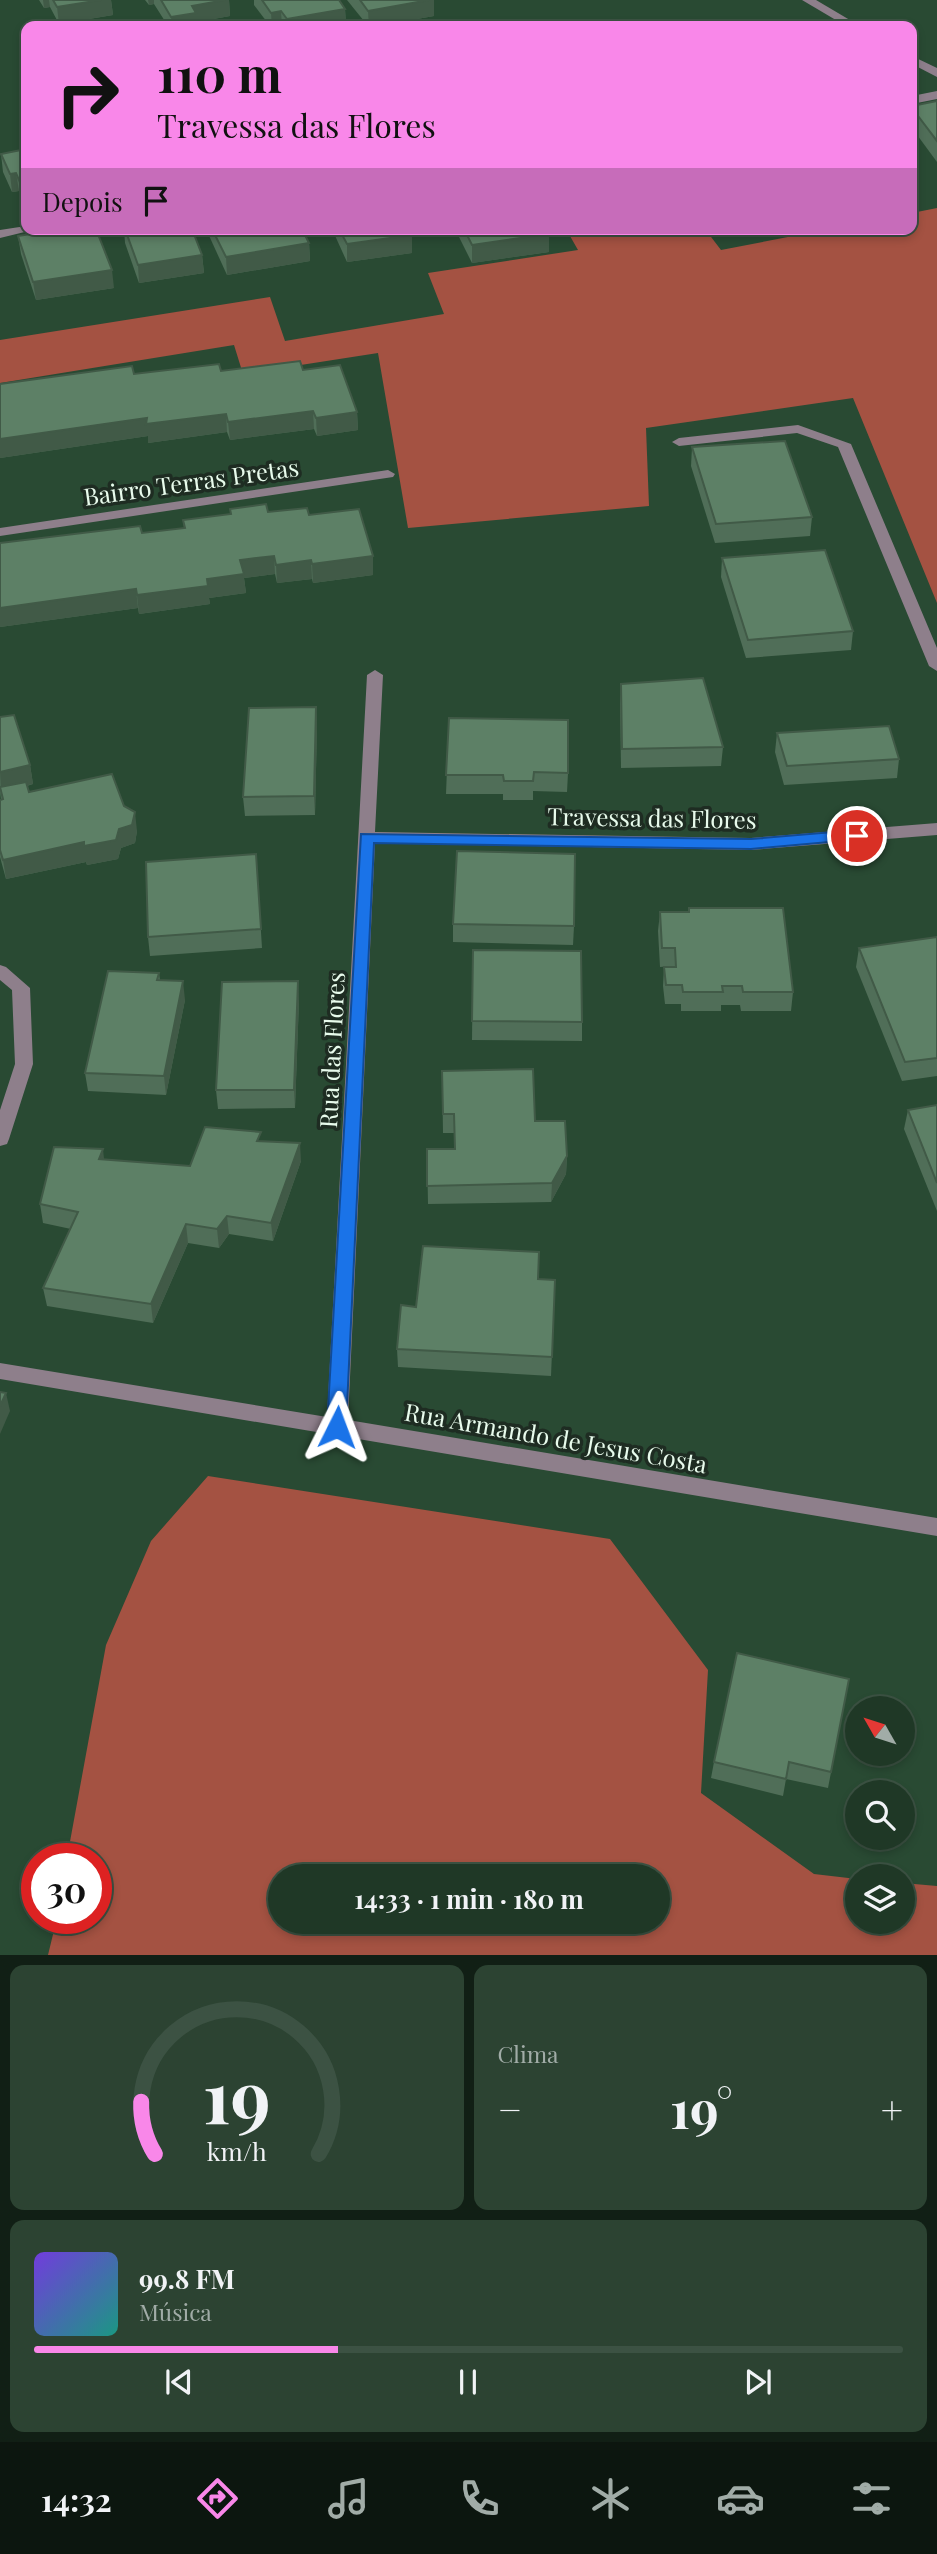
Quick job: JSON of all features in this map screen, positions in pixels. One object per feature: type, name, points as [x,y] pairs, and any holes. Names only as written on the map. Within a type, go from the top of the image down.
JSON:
[{"type":"street","points":[[808,0],[845,21]]},
{"type":"street","points":[[917,62],[937,73]]},
{"type":"street","points":[[917,99],[937,95]]},
{"type":"street","points":[[0,234],[21,230]]},
{"type":"street","points":[[679,442],[798,429],[844,443],[937,666]]},
{"type":"street","name":"Bairro Terras Pretas","points":[[0,532],[388,474]]},
{"type":"street","name":"Rua das Flores","points":[[337,1427],[374,676]]},
{"type":"street","name":"Travessa das Flores","points":[[366,837],[751,844],[937,829]]},
{"type":"street","points":[[0,971],[21,988],[24,1064],[0,1139]]},
{"type":"street","name":"Rua Armando de Jesus Costa","points":[[0,1371],[937,1527]]},
{"type":"shaded area","points":[[937,208],[937,603],[853,398],[646,428],[649,506],[408,528],[378,353],[243,374],[234,345],[0,383],[0,340],[270,297],[285,341],[444,314],[428,273],[578,250],[569,235],[710,235],[721,250],[798,235],[917,235],[917,212]]},
{"type":"shaded area","points":[[208,1476],[610,1539],[708,1670],[701,1793],[814,1874],[845,1878],[845,1934],[915,1934],[915,1884],[937,1886],[937,1955],[48,1955],[53,1934],[112,1934],[112,1843],[70,1843],[106,1645],[151,1541]]},
{"type":"building","points":[[53,0],[101,0],[57,7]]},
{"type":"building","points":[[161,0],[225,0],[192,6],[196,13],[171,17]]},
{"type":"building","points":[[262,0],[339,0],[345,9],[287,19],[281,11],[271,13]]},
{"type":"building","points":[[360,0],[429,0],[368,11]]},
{"type":"building","points":[[937,101],[937,141],[917,115],[917,105]]},
{"type":"building","points":[[21,150],[21,185],[16,173],[10,174],[1,154]]},
{"type":"building","points":[[98,235],[112,270],[33,282],[18,236]]},
{"type":"building","points":[[127,235],[194,235],[202,255],[138,265]]},
{"type":"building","points":[[215,235],[305,235],[309,243],[226,257]]},
{"type":"building","points":[[342,235],[412,235],[347,244]]},
{"type":"building","points":[[467,235],[542,235],[472,245]]},
{"type":"building","points":[[300,361],[303,370],[340,365],[357,412],[316,418],[313,411],[228,422],[226,414],[146,424],[147,418],[0,439],[0,384],[132,366],[134,374],[219,364],[221,371]]},
{"type":"building","points":[[785,441],[812,517],[716,524],[692,447]]},
{"type":"building","points":[[266,504],[268,512],[307,508],[309,515],[359,509],[373,556],[312,564],[311,560],[276,565],[274,556],[240,560],[244,574],[207,579],[208,586],[137,595],[136,589],[0,608],[0,543],[140,526],[142,533],[185,528],[183,520],[231,514],[230,509]]},
{"type":"building","points":[[825,550],[853,631],[748,640],[722,558]]},
{"type":"building","points":[[703,678],[723,747],[622,749],[621,684]]},
{"type":"building","points":[[316,707],[314,796],[243,797],[249,708]]},
{"type":"building","points":[[14,715],[30,765],[0,772],[0,717]]},
{"type":"building","points":[[449,718],[568,720],[568,773],[534,772],[533,781],[504,781],[503,775],[446,775]]},
{"type":"building","points":[[889,726],[899,759],[787,766],[777,733]]},
{"type":"building","points":[[112,774],[124,806],[135,812],[132,825],[119,829],[116,840],[84,846],[84,842],[3,860],[0,850],[0,800],[3,799],[0,787],[26,782],[29,792]]},
{"type":"building","points":[[457,851],[575,854],[574,926],[453,924]]},
{"type":"building","points":[[256,854],[261,929],[148,937],[146,862]]},
{"type":"building","points":[[689,908],[783,908],[793,992],[743,992],[742,986],[722,986],[723,992],[683,992],[682,985],[666,985],[664,967],[676,967],[675,948],[662,948],[660,912],[689,912]]},
{"type":"building","points":[[937,937],[937,1058],[905,1062],[859,948]]},
{"type":"building","points":[[473,950],[581,951],[582,1022],[472,1021]]},
{"type":"building","points":[[108,971],[159,973],[157,980],[183,981],[164,1076],[85,1073]]},
{"type":"building","points":[[298,981],[294,1090],[216,1090],[222,982]]},
{"type":"building","points":[[533,1069],[535,1121],[565,1121],[567,1156],[552,1183],[427,1186],[427,1149],[455,1149],[454,1114],[443,1114],[442,1071]]},
{"type":"building","points":[[937,1105],[937,1183],[908,1110]]},
{"type":"building","points":[[205,1127],[261,1132],[257,1141],[300,1143],[271,1223],[227,1216],[217,1229],[186,1224],[151,1304],[43,1288],[78,1212],[40,1204],[54,1147],[103,1149],[99,1159],[190,1166]]},
{"type":"building","points":[[423,1246],[539,1252],[538,1279],[555,1280],[552,1357],[397,1349],[401,1305],[416,1307]]},
{"type":"building","points":[[0,1392],[6,1393],[0,1406]]},
{"type":"building","points":[[737,1653],[849,1679],[831,1772],[789,1762],[786,1779],[714,1762]]},
{"type":"route","points":[[337,1427],[366,837],[751,844],[857,836]]}]
